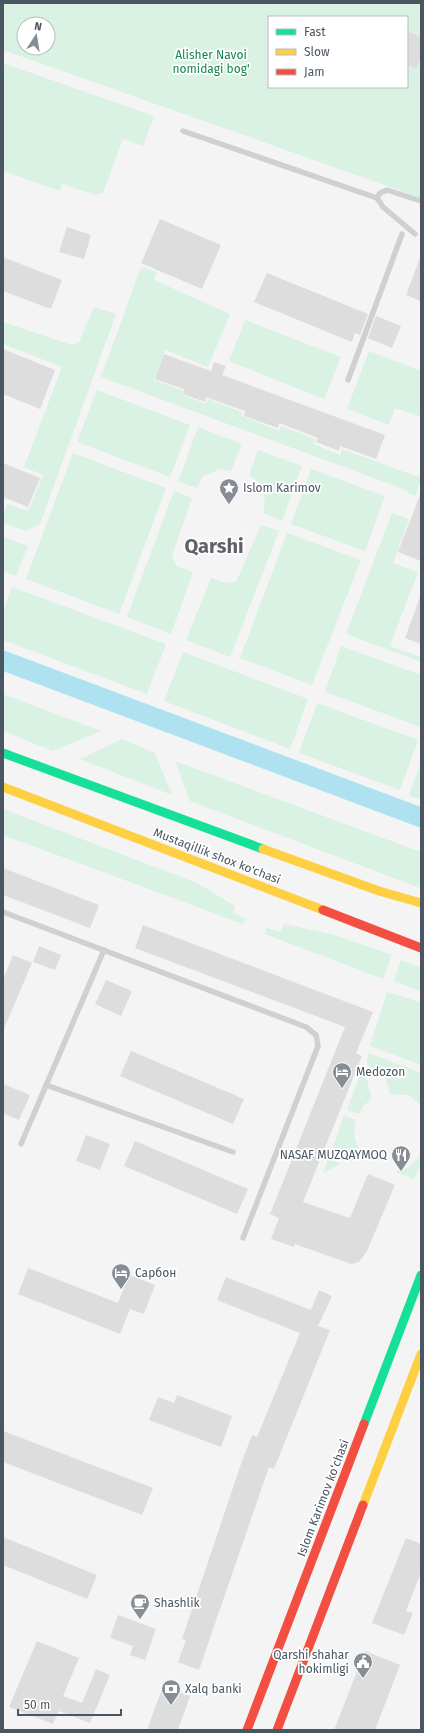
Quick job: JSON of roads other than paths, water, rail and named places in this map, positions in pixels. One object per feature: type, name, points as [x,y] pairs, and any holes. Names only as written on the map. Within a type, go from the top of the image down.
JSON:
[{"type":"main road","name":"Mustaqillik shox ko'chasi","points":[[3,753],[140,805],[380,892],[421,903]]},
{"type":"main road","name":"Mustaqillik shox ko'chasi","points":[[3,787],[421,948]]},
{"type":"main road","name":"Islom Karimov ko‘chasi","points":[[247,1730],[421,1275]]},
{"type":"main road","points":[[277,1730],[421,1354]]},
{"type":"lane","points":[[183,132],[377,198],[383,207],[415,234]]},
{"type":"lane","points":[[377,198],[380,193],[387,190],[421,201]]},
{"type":"lane","points":[[348,380],[402,234]]},
{"type":"lane","points":[[3,912],[306,1028],[316,1035],[318,1046],[243,1238]]},
{"type":"lane","points":[[21,1144],[104,950]]},
{"type":"lane","points":[[46,1085],[233,1152]]},
{"type":"water","points":[[3,650],[421,807],[421,828],[3,671]]},
{"type":"place","name":"Islom Karimov","points":[[229,505]]},
{"type":"place","name":"Medozon","points":[[342,1089]]},
{"type":"place","name":"NASAF MUZQAYMOQ","points":[[401,1172]]},
{"type":"place","name":"Сарбон","points":[[121,1290]]},
{"type":"place","name":"Shashlik","points":[[140,1620]]},
{"type":"place","name":"Qarshi shahar hokimligi","points":[[363,1679]]},
{"type":"place","name":"Xalq banki","points":[[171,1706]]},
{"type":"district","name":"Qarshi","points":[[214,546]]},
{"type":"park label","name":"Alisher Navoi nomidagi bog'","points":[[211,62]]}]
